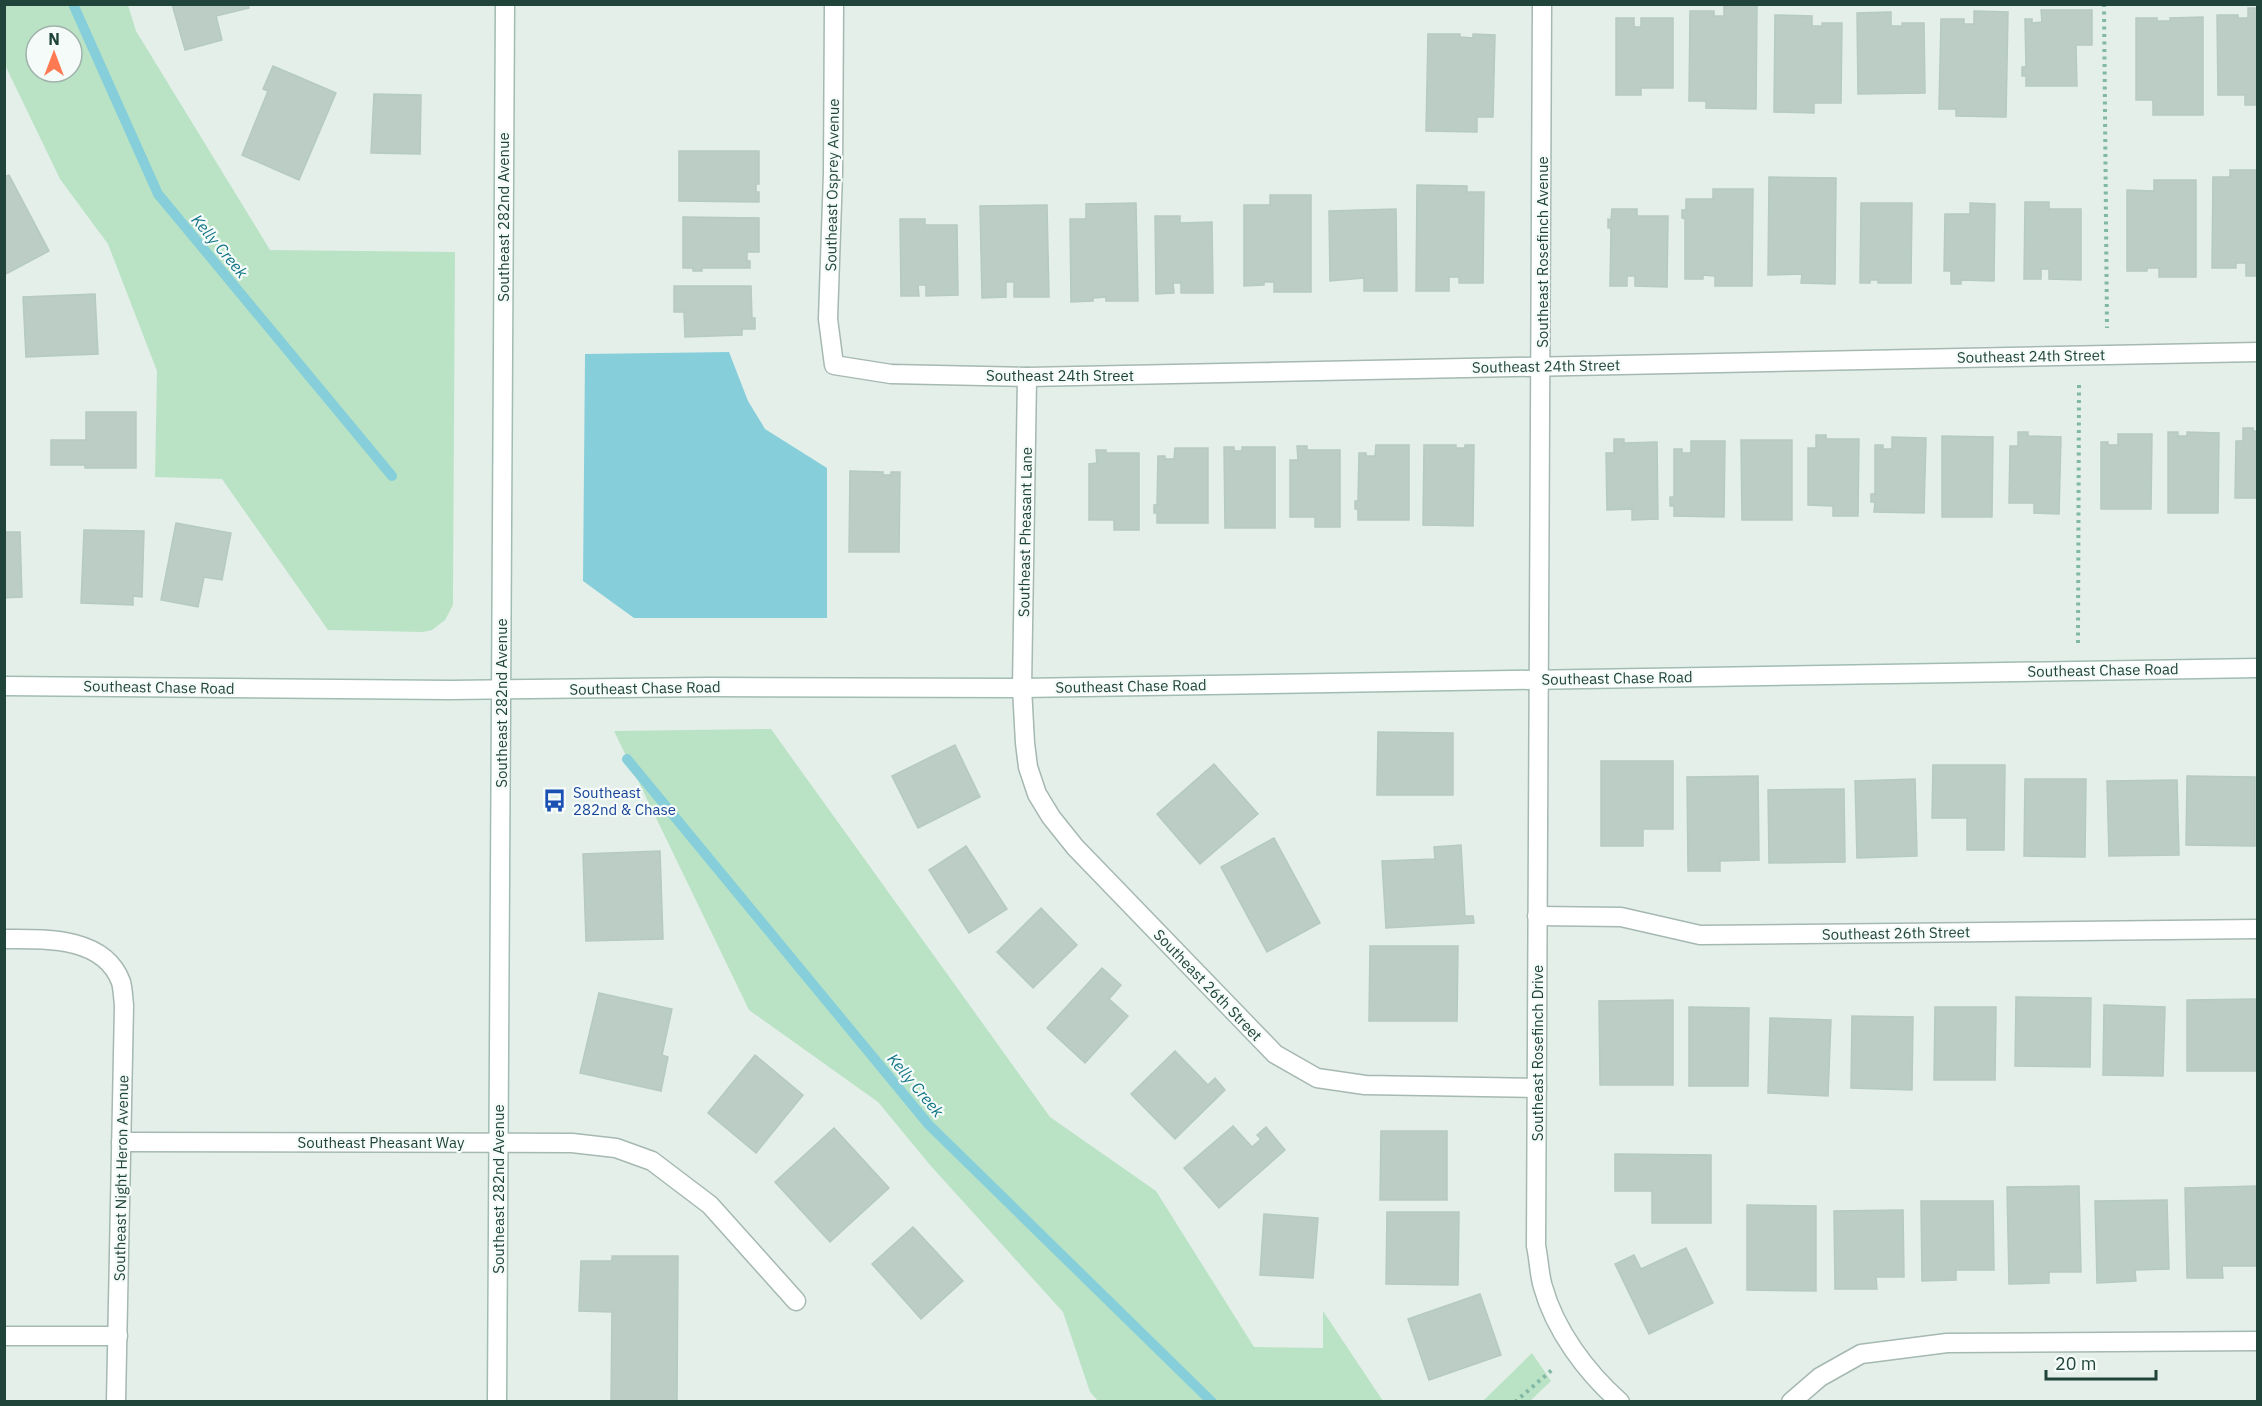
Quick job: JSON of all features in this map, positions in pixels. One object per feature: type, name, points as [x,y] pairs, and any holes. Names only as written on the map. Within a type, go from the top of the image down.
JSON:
[{"type":"street","name":"Southeast 282nd Avenue","points":[[497,1401],[505,4]]},
{"type":"street","name":"Southeast Osprey Avenue","points":[[834,4],[833,173],[828,320],[834,365]]},
{"type":"street","name":"Southeast Rosefinch Avenue","points":[[1537,679],[1542,366],[1542,4]]},
{"type":"street","name":"Southeast 24th Street","points":[[834,365],[891,374],[1027,377],[2258,352]]},
{"type":"street","name":"Southeast Pheasant Lane","points":[[1022,688],[1027,377]]},
{"type":"street","name":"Southeast Chase Road","points":[[4,686],[501,690],[710,687],[1022,688],[2258,668]]},
{"type":"street","name":"Southeast Rosefinch Drive","points":[[1537,679],[1536,1246],[1543,1287],[1554,1315],[1574,1351],[1620,1401]]},
{"type":"street","name":"Southeast 26th Street","points":[[1022,688],[1028,766],[1037,794],[1051,817],[1075,847],[1275,1054],[1317,1078],[1365,1085],[1537,1088]]},
{"type":"street","name":"Southeast 26th Street","points":[[1537,916],[1622,917],[1700,934],[2258,929]]},
{"type":"street","name":"Southeast Night Heron Avenue","points":[[4,939],[41,939],[77,944],[106,959],[121,982],[124,1005],[116,1401]]},
{"type":"street","name":"Southeast Pheasant Way","points":[[121,1142],[499,1142],[572,1143],[616,1148],[652,1161],[710,1205],[796,1301]]},
{"type":"street","points":[[4,1336],[117,1336]]},
{"type":"street","points":[[1791,1401],[1820,1377],[1861,1354],[1947,1343],[2258,1341]]},
{"type":"path","points":[[2104,4],[2107,355]]},
{"type":"path","points":[[2078,671],[2080,356]]},
{"type":"path","points":[[1515,1401],[1574,1351]]},
{"type":"green space","points":[[5,4],[128,5],[136,31],[270,250],[455,252],[453,605],[445,620],[432,630],[423,632],[328,630],[222,479],[155,477],[157,371],[108,244],[60,179],[5,65]]},
{"type":"green space","points":[[771,729],[1050,1117],[1156,1191],[1254,1347],[1323,1348],[1323,1311],[1383,1401],[1098,1401],[1090,1392],[1063,1312],[930,1165],[878,1102],[749,1010],[614,731]]},
{"type":"green space","points":[[1532,1353],[1551,1381],[1530,1401],[1483,1401]]},
{"type":"water","points":[[729,352],[748,401],[765,429],[827,468],[827,618],[634,618],[583,581],[585,354]]},
{"type":"building","points":[[172,4],[248,4],[249,8],[216,16],[222,40],[185,50]]},
{"type":"building","points":[[1724,4],[1757,4],[1756,109],[1706,108],[1706,101],[1689,101],[1690,11],[1714,11],[1714,16],[1724,16]]},
{"type":"building","points":[[2248,8],[2258,8],[2258,105],[2245,105],[2245,95],[2218,95],[2217,15],[2238,15],[2238,18],[2248,18]]},
{"type":"building","points":[[2041,10],[2092,10],[2092,45],[2076,45],[2077,86],[2026,86],[2026,76],[2022,76],[2022,67],[2026,67],[2025,19],[2032,19],[2032,23],[2042,22]]},
{"type":"building","points":[[1974,11],[2008,12],[2006,117],[1956,116],[1956,109],[1939,109],[1941,19],[1964,19],[1964,24],[1974,24]]},
{"type":"building","points":[[1891,12],[1891,26],[1902,26],[1902,23],[1924,23],[1925,93],[1858,94],[1857,13]]},
{"type":"building","points":[[1775,15],[1812,16],[1812,26],[1822,26],[1822,23],[1842,23],[1841,103],[1814,103],[1814,113],[1774,112]]},
{"type":"building","points":[[2203,17],[2203,115],[2153,115],[2153,100],[2136,100],[2136,18],[2157,18],[2157,21],[2170,21],[2170,18]]},
{"type":"building","points":[[1616,18],[1634,18],[1634,27],[1641,27],[1641,18],[1673,18],[1673,88],[1641,88],[1641,95],[1616,95]]},
{"type":"building","points":[[1428,34],[1460,34],[1460,37],[1473,38],[1473,34],[1495,35],[1493,117],[1477,117],[1477,132],[1426,131]]},
{"type":"building","points":[[273,66],[336,93],[299,180],[242,155],[268,91],[263,89]]},
{"type":"building","points":[[374,94],[421,95],[420,154],[371,153]]},
{"type":"building","points":[[679,151],[759,151],[759,184],[756,184],[756,192],[759,192],[759,202],[679,201]]},
{"type":"building","points":[[2230,170],[2258,170],[2258,276],[2246,276],[2246,263],[2236,263],[2236,268],[2212,268],[2213,177],[2230,177]]},
{"type":"building","points":[[9,175],[49,251],[4,275],[4,177]]},
{"type":"building","points":[[1769,177],[1836,178],[1835,284],[1801,283],[1802,274],[1768,275]]},
{"type":"building","points":[[2154,180],[2196,180],[2196,277],[2159,277],[2159,268],[2147,268],[2147,271],[2127,271],[2127,190],[2154,191]]},
{"type":"building","points":[[1417,185],[1467,186],[1467,192],[1484,192],[1483,283],[1459,283],[1459,277],[1449,277],[1449,291],[1416,291]]},
{"type":"building","points":[[1713,189],[1753,189],[1752,286],[1715,286],[1715,276],[1703,275],[1703,279],[1685,279],[1685,219],[1682,218],[1682,210],[1686,210],[1686,199],[1713,199]]},
{"type":"building","points":[[1270,195],[1311,195],[1311,292],[1274,292],[1274,282],[1244,286],[1244,205],[1270,205]]},
{"type":"building","points":[[2025,202],[2049,202],[2049,209],[2081,209],[2081,280],[2049,279],[2049,269],[2041,269],[2041,279],[2024,279]]},
{"type":"building","points":[[1136,203],[1138,301],[1106,301],[1106,297],[1093,298],[1093,301],[1071,302],[1070,219],[1086,219],[1086,204]]},
{"type":"building","points":[[1861,203],[1912,203],[1911,283],[1878,283],[1878,280],[1870,280],[1870,283],[1860,283]]},
{"type":"building","points":[[1970,203],[1995,204],[1994,281],[1961,280],[1961,284],[1951,284],[1951,271],[1944,271],[1945,214],[1970,214]]},
{"type":"building","points":[[1047,205],[1049,297],[1014,297],[1014,282],[1006,282],[1006,297],[982,298],[980,206]]},
{"type":"building","points":[[1396,209],[1397,291],[1364,291],[1364,278],[1330,281],[1329,211]]},
{"type":"building","points":[[1612,209],[1637,209],[1637,216],[1668,216],[1667,287],[1635,286],[1635,276],[1627,276],[1627,286],[1610,286],[1611,228],[1608,228],[1608,219],[1611,220]]},
{"type":"building","points":[[1155,216],[1180,216],[1180,223],[1212,222],[1213,293],[1181,293],[1181,283],[1173,283],[1174,293],[1156,294]]},
{"type":"building","points":[[683,217],[759,218],[759,252],[747,252],[750,268],[702,268],[702,271],[693,271],[693,268],[683,268]]},
{"type":"building","points":[[900,219],[925,219],[925,225],[957,225],[958,295],[926,296],[926,285],[918,285],[919,296],[901,296]]},
{"type":"building","points":[[674,286],[751,286],[752,318],[755,318],[755,329],[742,329],[742,335],[685,337],[684,312],[674,312]]},
{"type":"building","points":[[95,294],[98,354],[26,357],[23,297]]},
{"type":"building","points":[[86,412],[136,412],[136,468],[51,465],[51,440],[86,440]]},
{"type":"building","points":[[2243,428],[2253,428],[2253,431],[2258,431],[2258,498],[2235,498],[2236,441],[2243,441]]},
{"type":"building","points":[[2018,432],[2028,432],[2028,436],[2061,437],[2059,514],[2034,513],[2034,503],[2009,503],[2010,446],[2018,446]]},
{"type":"building","points":[[2168,432],[2178,432],[2178,436],[2187,436],[2187,432],[2219,433],[2218,513],[2168,513]]},
{"type":"building","points":[[2118,434],[2152,434],[2151,509],[2101,509],[2101,442],[2118,445]]},
{"type":"building","points":[[1816,435],[1826,435],[1826,439],[1859,439],[1858,516],[1833,516],[1833,506],[1808,505],[1808,448],[1816,448]]},
{"type":"building","points":[[1942,436],[1993,437],[1992,517],[1942,517]]},
{"type":"building","points":[[1892,437],[1926,438],[1924,513],[1874,512],[1875,502],[1871,502],[1871,494],[1875,494],[1875,445],[1883,445],[1883,449],[1892,449]]},
{"type":"building","points":[[1614,439],[1624,439],[1624,443],[1657,442],[1658,519],[1632,520],[1632,509],[1607,510],[1606,453],[1614,453]]},
{"type":"building","points":[[1741,440],[1792,440],[1792,520],[1742,520]]},
{"type":"building","points":[[1691,441],[1725,441],[1724,517],[1674,516],[1674,506],[1670,506],[1670,497],[1674,497],[1674,449],[1682,449],[1682,453],[1691,453]]},
{"type":"building","points":[[1376,445],[1409,445],[1409,520],[1358,520],[1355,501],[1358,501],[1359,453],[1375,456]]},
{"type":"building","points":[[1424,445],[1456,445],[1456,448],[1465,448],[1465,445],[1474,445],[1473,526],[1423,525]]},
{"type":"building","points":[[1297,446],[1307,446],[1307,450],[1340,450],[1340,527],[1315,527],[1315,517],[1290,517],[1290,460],[1298,460]]},
{"type":"building","points":[[1224,447],[1234,447],[1234,451],[1242,451],[1242,447],[1275,447],[1275,528],[1225,528]]},
{"type":"building","points":[[1175,448],[1208,448],[1208,523],[1157,523],[1154,505],[1157,505],[1158,456],[1174,459]]},
{"type":"building","points":[[1096,450],[1106,450],[1106,453],[1139,453],[1139,530],[1114,530],[1114,520],[1089,520],[1089,464],[1097,463]]},
{"type":"building","points":[[850,471],[883,472],[883,475],[900,472],[899,552],[849,552]]},
{"type":"building","points":[[176,523],[231,533],[222,580],[204,577],[198,607],[161,600]]},
{"type":"building","points":[[84,530],[144,531],[142,597],[133,596],[133,605],[81,603]]},
{"type":"building","points":[[4,532],[20,532],[22,597],[4,598]]},
{"type":"building","points":[[1378,732],[1453,733],[1453,795],[1377,795]]},
{"type":"building","points":[[955,745],[980,797],[918,828],[892,776]]},
{"type":"building","points":[[1601,761],[1673,761],[1673,829],[1643,829],[1643,846],[1601,846]]},
{"type":"building","points":[[1214,764],[1258,814],[1200,864],[1157,814]]},
{"type":"building","points":[[1933,765],[2005,765],[2004,850],[1967,850],[1967,818],[1932,818]]},
{"type":"building","points":[[1758,776],[1759,860],[1720,861],[1720,871],[1688,871],[1687,777]]},
{"type":"building","points":[[2187,776],[2255,777],[2255,846],[2186,845]]},
{"type":"building","points":[[1915,779],[1917,856],[1857,858],[1855,781]]},
{"type":"building","points":[[2025,779],[2086,779],[2085,857],[2024,856]]},
{"type":"building","points":[[2177,780],[2179,855],[2109,856],[2107,781]]},
{"type":"building","points":[[1844,789],[1845,862],[1769,863],[1768,790]]},
{"type":"building","points":[[1274,838],[1320,923],[1267,952],[1221,867]]},
{"type":"building","points":[[1461,845],[1465,916],[1473,916],[1474,923],[1386,928],[1382,861],[1435,859],[1434,847]]},
{"type":"building","points":[[966,846],[1007,909],[969,933],[929,870]]},
{"type":"building","points":[[660,851],[663,939],[586,941],[583,854]]},
{"type":"building","points":[[1041,908],[1077,945],[1033,988],[997,952]]},
{"type":"building","points":[[1370,946],[1458,946],[1457,1021],[1369,1021]]},
{"type":"building","points":[[1102,968],[1121,985],[1109,999],[1128,1016],[1085,1063],[1047,1028]]},
{"type":"building","points":[[599,993],[672,1009],[662,1055],[668,1057],[661,1091],[580,1073]]},
{"type":"building","points":[[2016,997],[2091,998],[2090,1067],[2015,1066]]},
{"type":"building","points":[[2257,999],[2258,1071],[2187,1071],[2187,1000]]},
{"type":"building","points":[[1673,1000],[1673,1085],[1600,1085],[1599,1001]]},
{"type":"building","points":[[2104,1005],[2165,1007],[2163,1076],[2103,1075]]},
{"type":"building","points":[[1689,1007],[1749,1008],[1748,1086],[1689,1086]]},
{"type":"building","points":[[1935,1007],[1996,1007],[1995,1080],[1934,1080]]},
{"type":"building","points":[[1852,1016],[1913,1017],[1912,1090],[1851,1088]]},
{"type":"building","points":[[1770,1018],[1831,1020],[1828,1096],[1768,1093]]},
{"type":"building","points":[[1175,1051],[1208,1085],[1215,1078],[1225,1090],[1175,1139],[1131,1094]]},
{"type":"building","points":[[755,1055],[803,1095],[756,1153],[708,1113]]},
{"type":"building","points":[[1233,1126],[1252,1147],[1261,1139],[1257,1135],[1266,1127],[1285,1150],[1219,1208],[1184,1168]]},
{"type":"building","points":[[834,1128],[889,1188],[830,1242],[775,1182]]},
{"type":"building","points":[[1381,1131],[1447,1131],[1447,1200],[1380,1200]]},
{"type":"building","points":[[1615,1154],[1711,1155],[1711,1223],[1652,1223],[1652,1191],[1615,1191]]},
{"type":"building","points":[[2079,1186],[2081,1272],[2049,1272],[2049,1283],[2009,1284],[2007,1187]]},
{"type":"building","points":[[2257,1186],[2258,1266],[2222,1266],[2223,1278],[2187,1278],[2185,1188]]},
{"type":"building","points":[[2167,1200],[2169,1269],[2135,1270],[2136,1281],[2097,1283],[2095,1201]]},
{"type":"building","points":[[1921,1201],[1993,1201],[1994,1270],[1956,1270],[1956,1280],[1922,1281]]},
{"type":"building","points":[[1747,1205],[1816,1206],[1816,1291],[1747,1290]]},
{"type":"building","points":[[1903,1210],[1904,1277],[1876,1277],[1877,1289],[1835,1289],[1834,1211]]},
{"type":"building","points":[[1387,1212],[1459,1212],[1458,1285],[1386,1284]]},
{"type":"building","points":[[1264,1214],[1318,1218],[1313,1278],[1260,1275]]},
{"type":"building","points":[[913,1227],[963,1281],[921,1319],[872,1264]]},
{"type":"building","points":[[1686,1248],[1713,1303],[1649,1334],[1615,1264],[1634,1255],[1641,1269]]},
{"type":"building","points":[[612,1256],[678,1256],[677,1402],[611,1402],[612,1312],[579,1311],[581,1261],[612,1261]]},
{"type":"building","points":[[1480,1294],[1501,1355],[1429,1380],[1408,1319]]},
{"type":"waterway","name":"Kelly Creek","points":[[73,4],[158,194],[392,476]]},
{"type":"waterway","name":"Kelly Creek","points":[[627,759],[929,1125],[1212,1402]]},
{"type":"place","name":"Southeast 282nd & Chase","points":[[555,801]]}]
